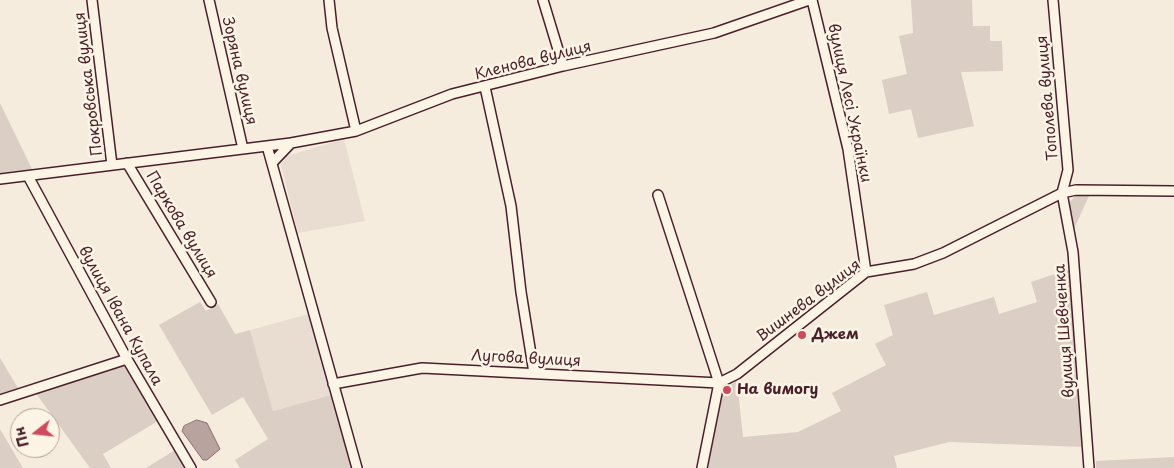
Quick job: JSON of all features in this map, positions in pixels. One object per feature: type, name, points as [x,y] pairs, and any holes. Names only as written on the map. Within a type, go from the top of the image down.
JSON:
[{"type":"street","name":"Покровська вулиця","points":[[92,0],[112,165]]},
{"type":"street","name":"Зоряна вулиця","points":[[209,0],[243,149]]},
{"type":"street","points":[[329,0],[332,28],[356,131]]},
{"type":"street","points":[[543,0],[563,66]]},
{"type":"street","name":"Кленова вулиця","points":[[0,180],[291,143],[356,131],[452,94],[563,66],[714,33],[811,0]]},
{"type":"street","name":"вулиця Лесі Українки","points":[[811,0],[848,150],[866,272]]},
{"type":"street","name":"Тополева вулиця","points":[[1054,0],[1068,170],[1062,193]]},
{"type":"street","points":[[485,87],[511,206],[521,292],[534,374]]},
{"type":"street","points":[[272,163],[291,143]]},
{"type":"street","points":[[267,146],[357,468]]},
{"type":"street","name":"Паркова вулиця","points":[[127,164],[210,302]]},
{"type":"street","name":"вулиця Івана Купала","points":[[28,176],[127,359],[191,468]]},
{"type":"street","name":"Вишнева вулиця","points":[[719,383],[737,374],[866,272],[914,264],[943,253],[1062,193],[1076,190],[1174,190]]},
{"type":"street","name":"вулиця Шевченка","points":[[1062,193],[1073,252],[1089,468]]},
{"type":"street","points":[[658,195],[719,383],[702,468]]},
{"type":"street","points":[[0,400],[127,359]]},
{"type":"street","name":"Лугова вулиця","points":[[333,384],[422,368],[719,383]]},
{"type":"shaded area","points":[[911,0],[972,0],[973,26],[990,26],[990,41],[1002,41],[1003,71],[961,72],[974,126],[918,138],[911,109],[889,114],[882,80],[907,74],[899,36],[913,33]]},
{"type":"shaded area","points":[[0,103],[32,169],[0,173]]},
{"type":"shaded area","points":[[344,139],[365,221],[298,233],[281,165],[287,156]]},
{"type":"shaded area","points":[[1075,196],[1089,196],[1074,229],[1068,204]]},
{"type":"shaded area","points":[[1070,269],[1083,447],[949,442],[894,456],[897,468],[708,468],[722,392],[725,396],[733,389],[731,385],[737,380],[743,437],[798,432],[841,411],[832,393],[886,365],[875,344],[893,335],[884,305],[927,292],[934,315],[994,297],[999,314],[1037,302],[1031,282]]},
{"type":"shaded area","points":[[200,302],[206,311],[218,304],[235,334],[250,330],[273,411],[331,395],[352,468],[240,468],[235,460],[268,439],[243,397],[212,415],[159,325]]},
{"type":"shaded area","points":[[309,314],[331,395],[273,411],[250,330]]},
{"type":"shaded area","points":[[0,358],[18,388],[0,394]]},
{"type":"shaded area","points":[[124,363],[158,421],[103,454],[111,468],[90,468],[60,427],[60,408],[47,408],[35,392]]},
{"type":"shaded area","points":[[197,420],[207,423],[220,449],[207,460],[203,460],[182,431],[184,426]]},
{"type":"shaded area","points":[[0,429],[10,446],[10,458],[17,458],[23,468],[0,468]]},
{"type":"shaded area","points":[[175,450],[186,468],[146,468]]},
{"type":"shaded area","points":[[1174,457],[1174,468],[1096,468],[1096,461]]},
{"type":"place","name":"Джем","points":[[802,335]]},
{"type":"place","name":"На вимогу","points":[[727,390]]}]
